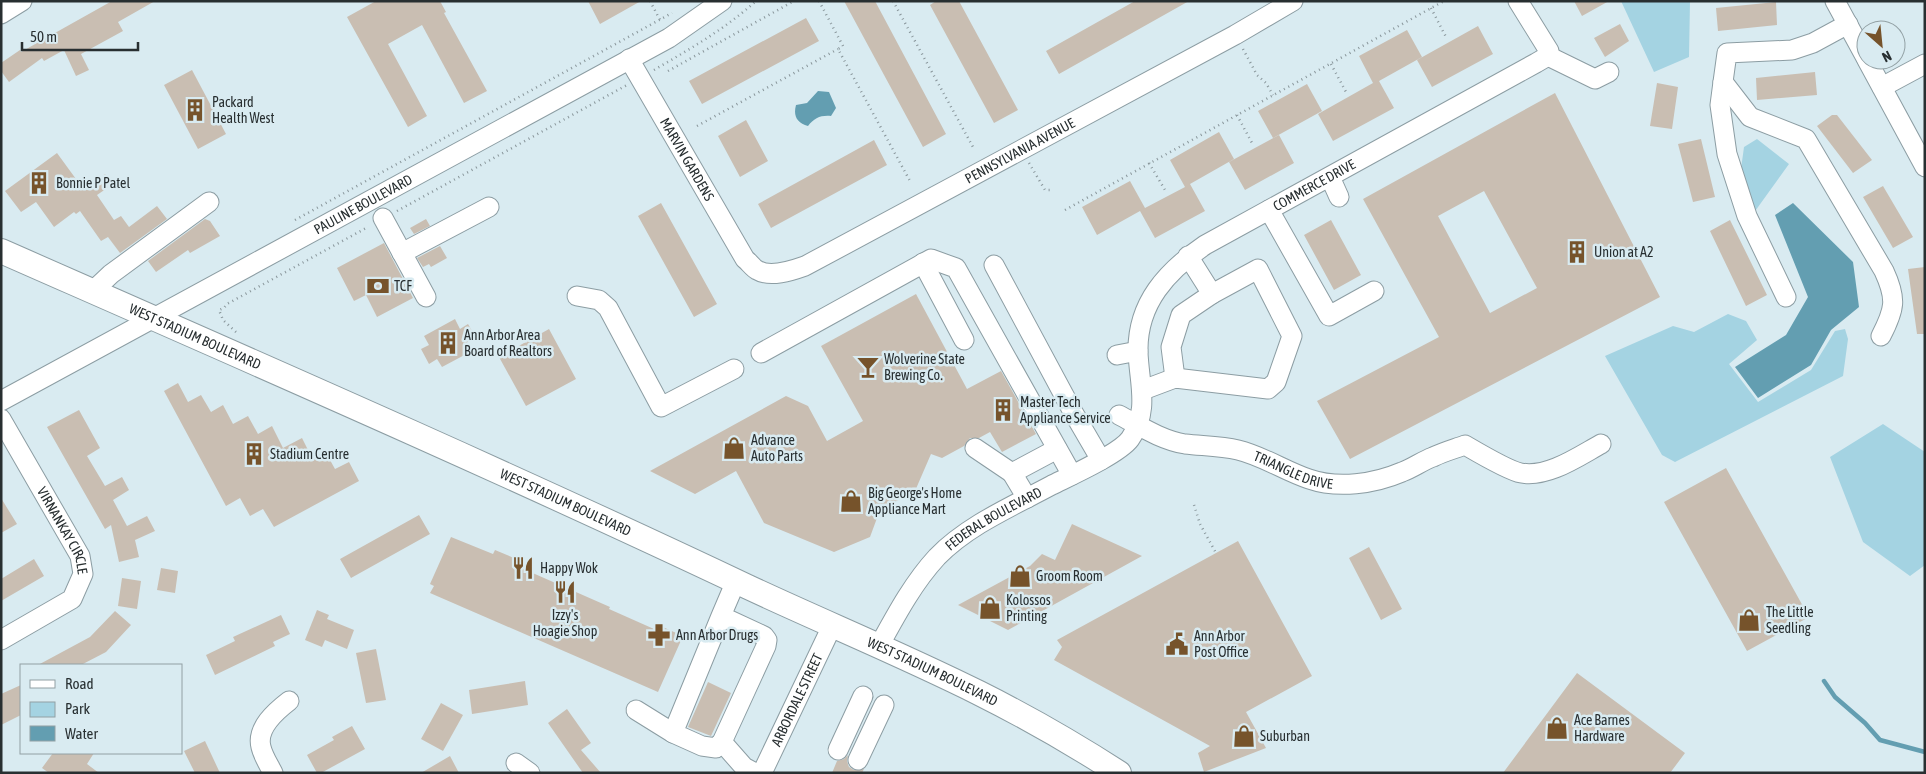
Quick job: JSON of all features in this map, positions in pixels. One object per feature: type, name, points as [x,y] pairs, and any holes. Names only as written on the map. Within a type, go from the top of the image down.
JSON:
[{"type":"main road","name":"WEST STADIUM BOULEVARD","points":[[1,251],[560,498],[832,626],[982,694],[1090,754],[1119,773]]},
{"type":"street","points":[[1,14],[22,1]]},
{"type":"street","name":"PAULINE BOULEVARD","points":[[1,401],[670,38],[722,1]]},
{"type":"street","name":"PENNSYLVANIA AVENUE","points":[[745,258],[757,270],[772,273],[789,271],[804,266],[1235,35],[1262,8],[1292,1]]},
{"type":"street","points":[[1835,1],[1856,39]]},
{"type":"street","points":[[1525,3],[1549,51],[1548,56],[1595,79],[1609,72]]},
{"type":"street","points":[[1786,297],[1747,216],[1727,154],[1720,105],[1727,53],[1792,50],[1812,43],[1848,24]]},
{"type":"street","name":"COMMERCE DRIVE","points":[[1138,425],[1143,407],[1143,390],[1138,351],[1140,329],[1146,308],[1162,280],[1188,256],[1548,56]]},
{"type":"street","name":"MARVIN GARDENS","points":[[629,59],[745,258]]},
{"type":"street","points":[[1882,87],[1925,64]]},
{"type":"street","points":[[1873,70],[1925,167]]},
{"type":"street","points":[[1722,82],[1750,117],[1806,138],[1884,271],[1892,288],[1894,304],[1891,317],[1881,336]]},
{"type":"street","points":[[1330,177],[1339,197]]},
{"type":"street","points":[[92,291],[111,274],[209,202]]},
{"type":"street","points":[[402,253],[490,207]]},
{"type":"street","points":[[1269,210],[1329,316],[1374,291]]},
{"type":"street","points":[[383,218],[426,297]]},
{"type":"street","points":[[1188,256],[1212,294]]},
{"type":"street","points":[[761,353],[930,258],[956,268],[1072,475]]},
{"type":"street","points":[[923,263],[964,340]]},
{"type":"street","points":[[994,265],[1101,460]]},
{"type":"street","points":[[1143,390],[1175,378],[1268,389],[1276,382],[1292,336],[1258,269],[1212,294],[1181,315],[1171,347],[1175,378]]},
{"type":"street","points":[[577,296],[599,300],[608,308],[661,407],[734,369]]},
{"type":"street","points":[[1117,355],[1138,351]]},
{"type":"street","name":"TRIANGLE DRIVE","points":[[1119,415],[1158,436],[1185,444],[1211,445],[1240,450],[1311,480],[1332,483],[1367,483],[1384,479],[1465,445],[1521,473],[1540,472],[1560,467],[1601,444]]},
{"type":"street","name":"VIRNANKAY CIRCLE","points":[[1,419],[80,556],[83,574],[78,590],[72,599],[1,640]]},
{"type":"street","name":"FEDERAL BOULEVARD","points":[[879,646],[920,578],[938,556],[970,530],[1120,449],[1130,440],[1138,425]]},
{"type":"street","points":[[975,448],[1012,473],[1027,498]]},
{"type":"street","points":[[1012,473],[1057,449]]},
{"type":"street","points":[[673,733],[736,581]]},
{"type":"street","points":[[636,710],[673,733],[702,746],[716,748],[722,742],[766,646],[767,640],[764,636],[720,616]]},
{"type":"street","name":"ARBORDALE STREET","points":[[762,773],[832,626]]},
{"type":"street","points":[[838,750],[863,696]]},
{"type":"street","points":[[274,773],[260,746],[264,727],[275,712],[289,701]]},
{"type":"street","points":[[858,760],[884,706]]},
{"type":"street","points":[[722,742],[744,767],[755,773]]},
{"type":"path","points":[[650,1],[660,20]]},
{"type":"path","points":[[650,72],[736,20],[756,1]]},
{"type":"path","points":[[668,72],[794,1]]},
{"type":"path","points":[[697,126],[843,46],[819,1]]},
{"type":"path","points":[[893,1],[973,147]]},
{"type":"path","points":[[1065,210],[1382,37],[1444,1]]},
{"type":"path","points":[[1431,8],[1446,37]]},
{"type":"path","points":[[292,222],[674,12]]},
{"type":"path","points":[[838,49],[910,180]]},
{"type":"path","points":[[1245,53],[1257,76],[1266,83],[1273,96]]},
{"type":"path","points":[[679,56],[683,62]]},
{"type":"path","points":[[1332,64],[1346,92]]},
{"type":"path","points":[[1237,115],[1252,143]]},
{"type":"path","points":[[1149,164],[1165,190]]},
{"type":"path","points":[[1031,168],[1045,190],[1052,190]]},
{"type":"path","points":[[1194,505],[1200,524],[1216,553]]},
{"type":"green space","points":[[1621,1],[1690,1],[1689,57],[1654,72]]},
{"type":"green space","points":[[1757,139],[1789,164],[1753,214],[1741,169],[1744,147]]},
{"type":"green space","points":[[1728,314],[1746,321],[1757,340],[1729,364],[1758,402],[1811,370],[1835,331],[1845,329],[1848,339],[1843,376],[1675,462],[1662,455],[1605,356],[1673,326],[1694,332]]},
{"type":"green space","points":[[1883,424],[1925,452],[1925,565],[1910,576],[1863,542],[1830,457]]},
{"type":"water","points":[[818,91],[829,92],[836,108],[831,116],[815,119],[808,126],[804,125],[797,119],[796,105],[807,103]]},
{"type":"water","points":[[1793,203],[1853,262],[1859,307],[1831,330],[1811,365],[1758,398],[1735,367],[1786,335],[1808,297],[1775,215]]},
{"type":"building","points":[[112,1],[155,1],[118,22],[123,31],[81,54],[89,70],[76,76],[64,50],[44,61],[42,58],[9,82],[1,71],[1,63],[20,50],[21,52]]},
{"type":"building","points":[[376,1],[440,1],[446,12],[444,13],[487,91],[464,103],[422,25],[388,44],[427,116],[408,127],[347,17]]},
{"type":"building","points":[[588,1],[641,1],[600,24]]},
{"type":"building","points":[[844,1],[875,1],[946,134],[923,147]]},
{"type":"building","points":[[936,1],[959,1],[1018,110],[994,123],[930,5]]},
{"type":"building","points":[[1135,1],[1189,1],[1059,74],[1046,51]]},
{"type":"building","points":[[1574,1],[1609,1],[1582,16]]},
{"type":"building","points":[[1776,2],[1777,25],[1718,31],[1716,8]]},
{"type":"building","points":[[806,18],[819,41],[702,104],[689,81]]},
{"type":"building","points":[[1620,24],[1629,41],[1605,57],[1594,38]]},
{"type":"building","points":[[1478,26],[1493,54],[1432,87],[1417,60]]},
{"type":"building","points":[[1407,30],[1422,57],[1379,81],[1394,108],[1333,141],[1318,114],[1373,83],[1359,56]]},
{"type":"building","name":"Packard Health West","points":[[192,70],[226,134],[198,149],[164,85]]},
{"type":"building","points":[[1815,72],[1817,95],[1757,100],[1756,78]]},
{"type":"building","points":[[1657,83],[1678,87],[1672,129],[1650,126]]},
{"type":"building","points":[[1307,84],[1322,111],[1273,138],[1258,111]]},
{"type":"building","name":"Union at A2","points":[[1555,93],[1660,297],[1350,459],[1317,401],[1439,337],[1363,199]],"holes":[[[1484,191],[1537,288],[1490,313],[1438,216]]]},
{"type":"building","points":[[1832,115],[1837,115],[1872,160],[1853,173],[1817,126]]},
{"type":"building","points":[[746,120],[768,161],[740,177],[718,136]]},
{"type":"building","points":[[1219,132],[1234,159],[1190,184],[1205,211],[1155,238],[1140,211],[1097,235],[1082,207],[1130,181],[1145,208],[1185,187],[1170,160]]},
{"type":"building","points":[[1279,135],[1294,163],[1245,190],[1229,162]]},
{"type":"building","points":[[1701,139],[1715,197],[1693,202],[1678,144]]},
{"type":"building","points":[[874,140],[887,165],[771,228],[758,204]]},
{"type":"building","points":[[57,153],[84,190],[105,174],[113,184],[97,195],[114,220],[121,216],[129,227],[157,206],[167,219],[120,253],[108,237],[101,241],[80,211],[76,214],[74,212],[54,227],[36,202],[21,212],[5,191]]},
{"type":"building","points":[[1883,186],[1913,237],[1893,248],[1863,197]]},
{"type":"building","points":[[661,203],[717,304],[694,317],[638,216]]},
{"type":"building","points":[[205,219],[210,221],[220,236],[190,253],[188,250],[156,272],[148,261]]},
{"type":"building","points":[[426,219],[430,226],[414,234],[410,228]]},
{"type":"building","points":[[1331,220],[1361,275],[1334,290],[1304,235]]},
{"type":"building","points":[[1730,220],[1767,295],[1746,306],[1710,231]]},
{"type":"building","name":"TCF","points":[[384,243],[413,298],[377,317],[366,295],[354,301],[337,268]]},
{"type":"building","points":[[440,246],[447,258],[431,267],[429,264],[423,267],[417,258]]},
{"type":"building","points":[[1925,267],[1925,334],[1917,334],[1908,269]]},
{"type":"building","points":[[916,294],[967,389],[1001,371],[1036,434],[1002,452],[990,432],[979,438],[970,438],[964,446],[942,458],[931,454],[915,491],[880,510],[870,537],[834,552],[764,523],[736,471],[695,494],[650,471],[786,396],[808,406],[827,441],[863,421],[821,346]]},
{"type":"building","name":"Ann Arbor Area Board of Realtors","points":[[455,319],[460,329],[468,324],[476,338],[467,342],[472,351],[442,367],[437,359],[429,364],[421,349],[429,345],[424,336]]},
{"type":"building","points":[[549,329],[576,379],[526,406],[499,357]]},
{"type":"building","name":"Stadium Centre","points":[[178,383],[188,402],[201,395],[211,412],[223,405],[233,424],[248,416],[258,434],[272,426],[283,448],[302,438],[312,458],[325,451],[335,469],[349,462],[359,481],[274,527],[263,509],[250,516],[240,498],[226,506],[164,391]]},
{"type":"building","points":[[79,410],[100,448],[87,456],[105,486],[122,477],[129,490],[113,500],[127,526],[147,516],[155,531],[135,540],[139,557],[119,562],[111,525],[105,529],[47,427]]},
{"type":"building","points":[[1726,468],[1809,617],[1747,651],[1664,502]]},
{"type":"building","points":[[1,498],[17,524],[1,533]]},
{"type":"building","points":[[419,515],[430,534],[351,578],[340,559]]},
{"type":"building","points":[[1072,524],[1142,556],[1008,630],[958,605],[1030,566],[1042,554],[1055,560]]},
{"type":"building","points":[[451,537],[493,554],[495,550],[521,561],[519,567],[610,607],[609,609],[654,629],[656,624],[683,636],[658,692],[430,593],[434,586],[430,584]]},
{"type":"building","name":"Ann Arbor Post Office","points":[[1238,541],[1312,676],[1246,712],[1266,748],[1204,772],[1198,753],[1210,746],[1054,660],[1062,647],[1057,640]]},
{"type":"building","points":[[1369,547],[1402,609],[1381,620],[1349,558]]},
{"type":"building","points":[[34,559],[44,576],[1,601],[1,579]]},
{"type":"building","points":[[161,568],[178,571],[175,593],[157,590]]},
{"type":"building","points":[[122,578],[141,581],[137,609],[118,606]]},
{"type":"building","points":[[317,610],[329,615],[327,619],[354,630],[347,649],[325,640],[322,647],[305,640]]},
{"type":"building","points":[[115,611],[131,625],[106,652],[83,664],[40,664],[90,637]]},
{"type":"building","points":[[281,615],[290,634],[273,642],[275,646],[215,675],[206,655],[235,641],[233,637]]},
{"type":"building","points":[[376,649],[386,700],[366,703],[356,653]]},
{"type":"building","points":[[1577,673],[1685,753],[1670,773],[1503,773]]},
{"type":"building","points":[[525,681],[528,705],[472,714],[469,690]]},
{"type":"building","points":[[708,682],[731,693],[711,736],[688,727]]},
{"type":"building","points":[[20,685],[20,716],[1,725],[1,694]]},
{"type":"building","points":[[441,703],[463,715],[443,751],[421,739]]},
{"type":"building","points":[[567,709],[591,743],[581,750],[601,773],[583,773],[548,723]]},
{"type":"building","points":[[352,726],[365,749],[321,773],[317,773],[307,755],[334,740],[332,737]]},
{"type":"building","points":[[205,741],[220,773],[195,773],[184,751]]},
{"type":"building","points":[[52,754],[93,754],[87,764],[99,773],[49,773],[42,768]]},
{"type":"building","points":[[848,755],[849,767],[854,770],[864,769],[862,773],[832,773],[837,761],[844,759]]},
{"type":"building","points":[[450,756],[459,773],[421,773]]},
{"type":"waterway","points":[[1824,681],[1835,697],[1865,723],[1880,740],[1925,752]]},
{"type":"place","name":"Packard Health West","points":[[195,110]]},
{"type":"place","name":"Bonnie P Patel","points":[[39,183]]},
{"type":"place","name":"Union at A2","points":[[1577,252]]},
{"type":"place","name":"TCF","points":[[378,286]]},
{"type":"place","name":"Ann Arbor Area Board of Realtors","points":[[448,343]]},
{"type":"place","name":"Wolverine State Brewing Co.","points":[[868,367]]},
{"type":"place","name":"Master Tech Appliance Service","points":[[1003,410]]},
{"type":"place","name":"Advance Auto Parts","points":[[734,448]]},
{"type":"place","name":"Stadium Centre","points":[[254,454]]},
{"type":"place","name":"Big George's Home Appliance Mart","points":[[851,501]]},
{"type":"place","name":"Happy Wok","points":[[523,568]]},
{"type":"place","name":"Groom Room","points":[[1020,576]]},
{"type":"place","name":"Izzy's Hoagie Shop","points":[[565,592]]},
{"type":"place","name":"Kolossos Printing","points":[[990,608]]},
{"type":"place","name":"The Little Seedling","points":[[1749,620]]},
{"type":"place","name":"Ann Arbor Drugs","points":[[659,635]]},
{"type":"place","name":"Ann Arbor Post Office","points":[[1177,644]]},
{"type":"place","name":"Ace Barnes Hardware","points":[[1557,728]]},
{"type":"place","name":"Suburban","points":[[1244,736]]}]
